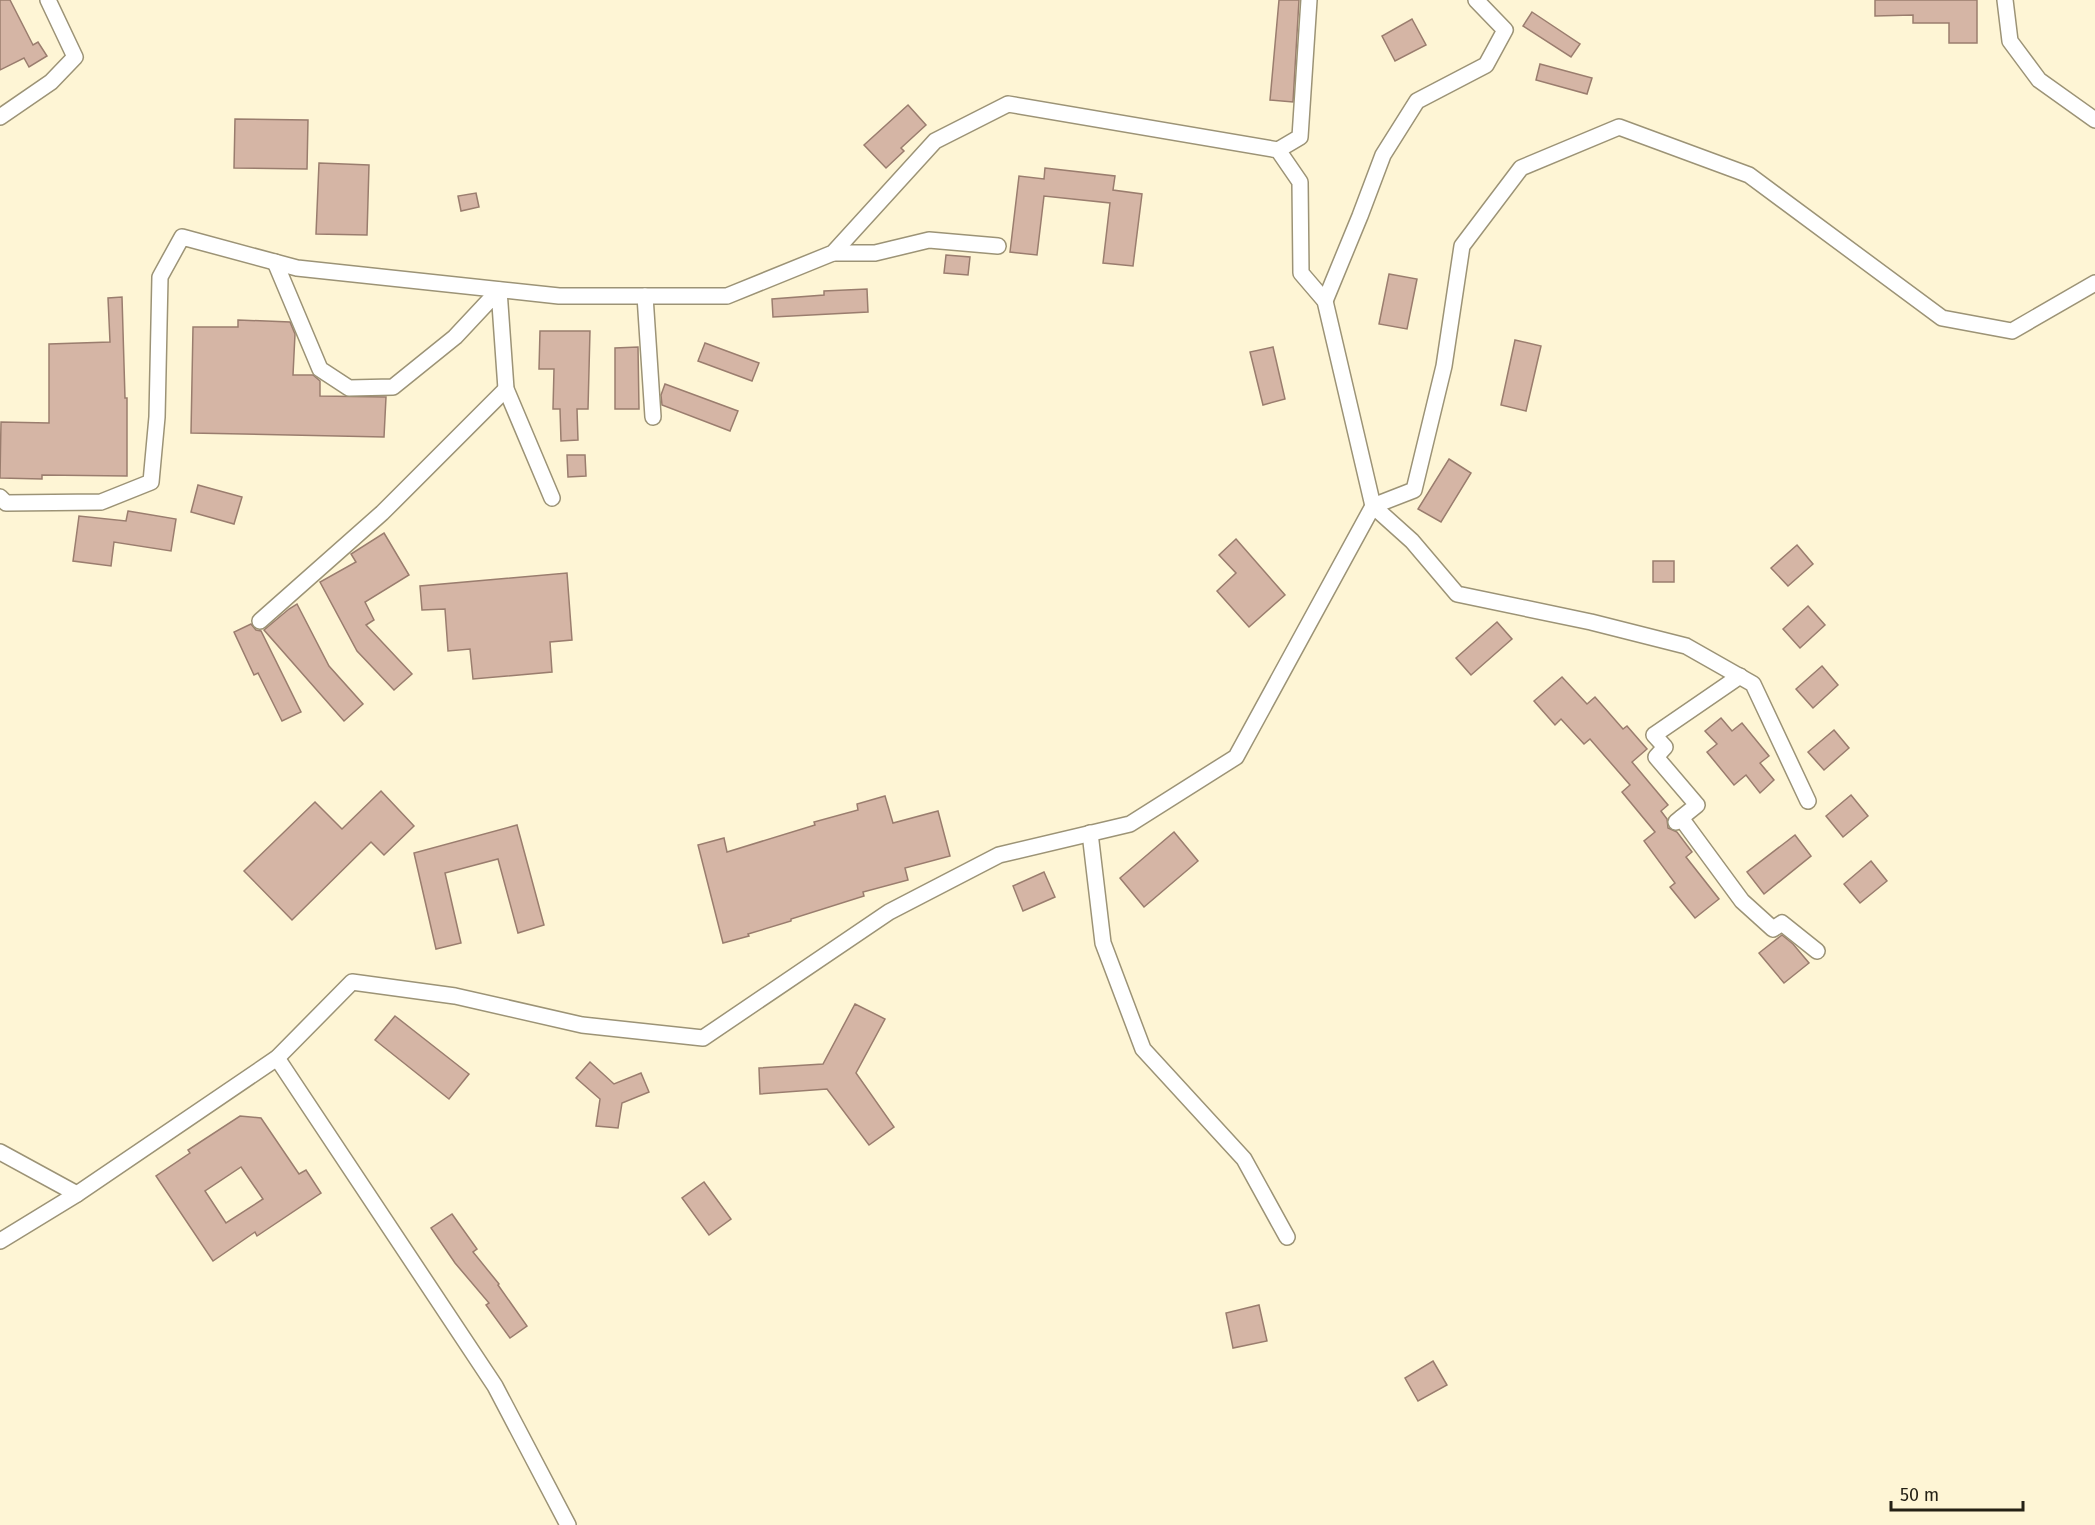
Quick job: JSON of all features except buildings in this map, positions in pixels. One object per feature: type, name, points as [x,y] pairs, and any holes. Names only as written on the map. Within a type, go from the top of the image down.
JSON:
[{"type":"street","points":[[0,117],[51,82],[75,57],[48,0]]},
{"type":"street","points":[[833,253],[934,141],[1008,104],[1278,150],[1300,137],[1309,0]]},
{"type":"street","points":[[1325,301],[1383,155],[1417,100],[1486,64],[1505,30],[1476,0]]},
{"type":"street","points":[[2005,0],[2010,41],[2039,80],[2095,120]]},
{"type":"street","points":[[0,1241],[77,1194],[277,1058],[352,982],[455,996],[582,1025],[703,1038],[889,912],[999,855],[1130,824],[1236,758],[1374,506],[1414,489],[1444,366],[1461,246],[1521,168],[1619,127],[1749,175],[1941,318],[2012,331],[2095,283]]},
{"type":"street","points":[[1278,150],[1300,182],[1301,273],[1325,301],[1374,506],[1412,541],[1457,594],[1591,622],[1686,646],[1753,684],[1808,801]]},
{"type":"street","points":[[0,497],[6,503],[101,502],[151,482],[157,417],[160,277],[182,237],[297,268],[559,296],[727,296],[833,253],[874,253],[929,240],[998,246]]},
{"type":"street","points":[[275,262],[321,369],[349,388],[393,387],[455,337],[499,290]]},
{"type":"street","points":[[499,290],[506,388],[552,498]]},
{"type":"street","points":[[645,296],[653,417]]},
{"type":"street","points":[[260,621],[382,513],[506,388]]},
{"type":"street","points":[[1740,676],[1654,735],[1665,747],[1656,757],[1697,805],[1678,820],[1742,900],[1773,929],[1782,923],[1817,951]]},
{"type":"street","points":[[1090,834],[1103,943],[1143,1049],[1244,1159],[1287,1237]]},
{"type":"street","points":[[277,1058],[495,1386],[568,1525]]},
{"type":"street","points":[[0,1152],[77,1194]]}]
